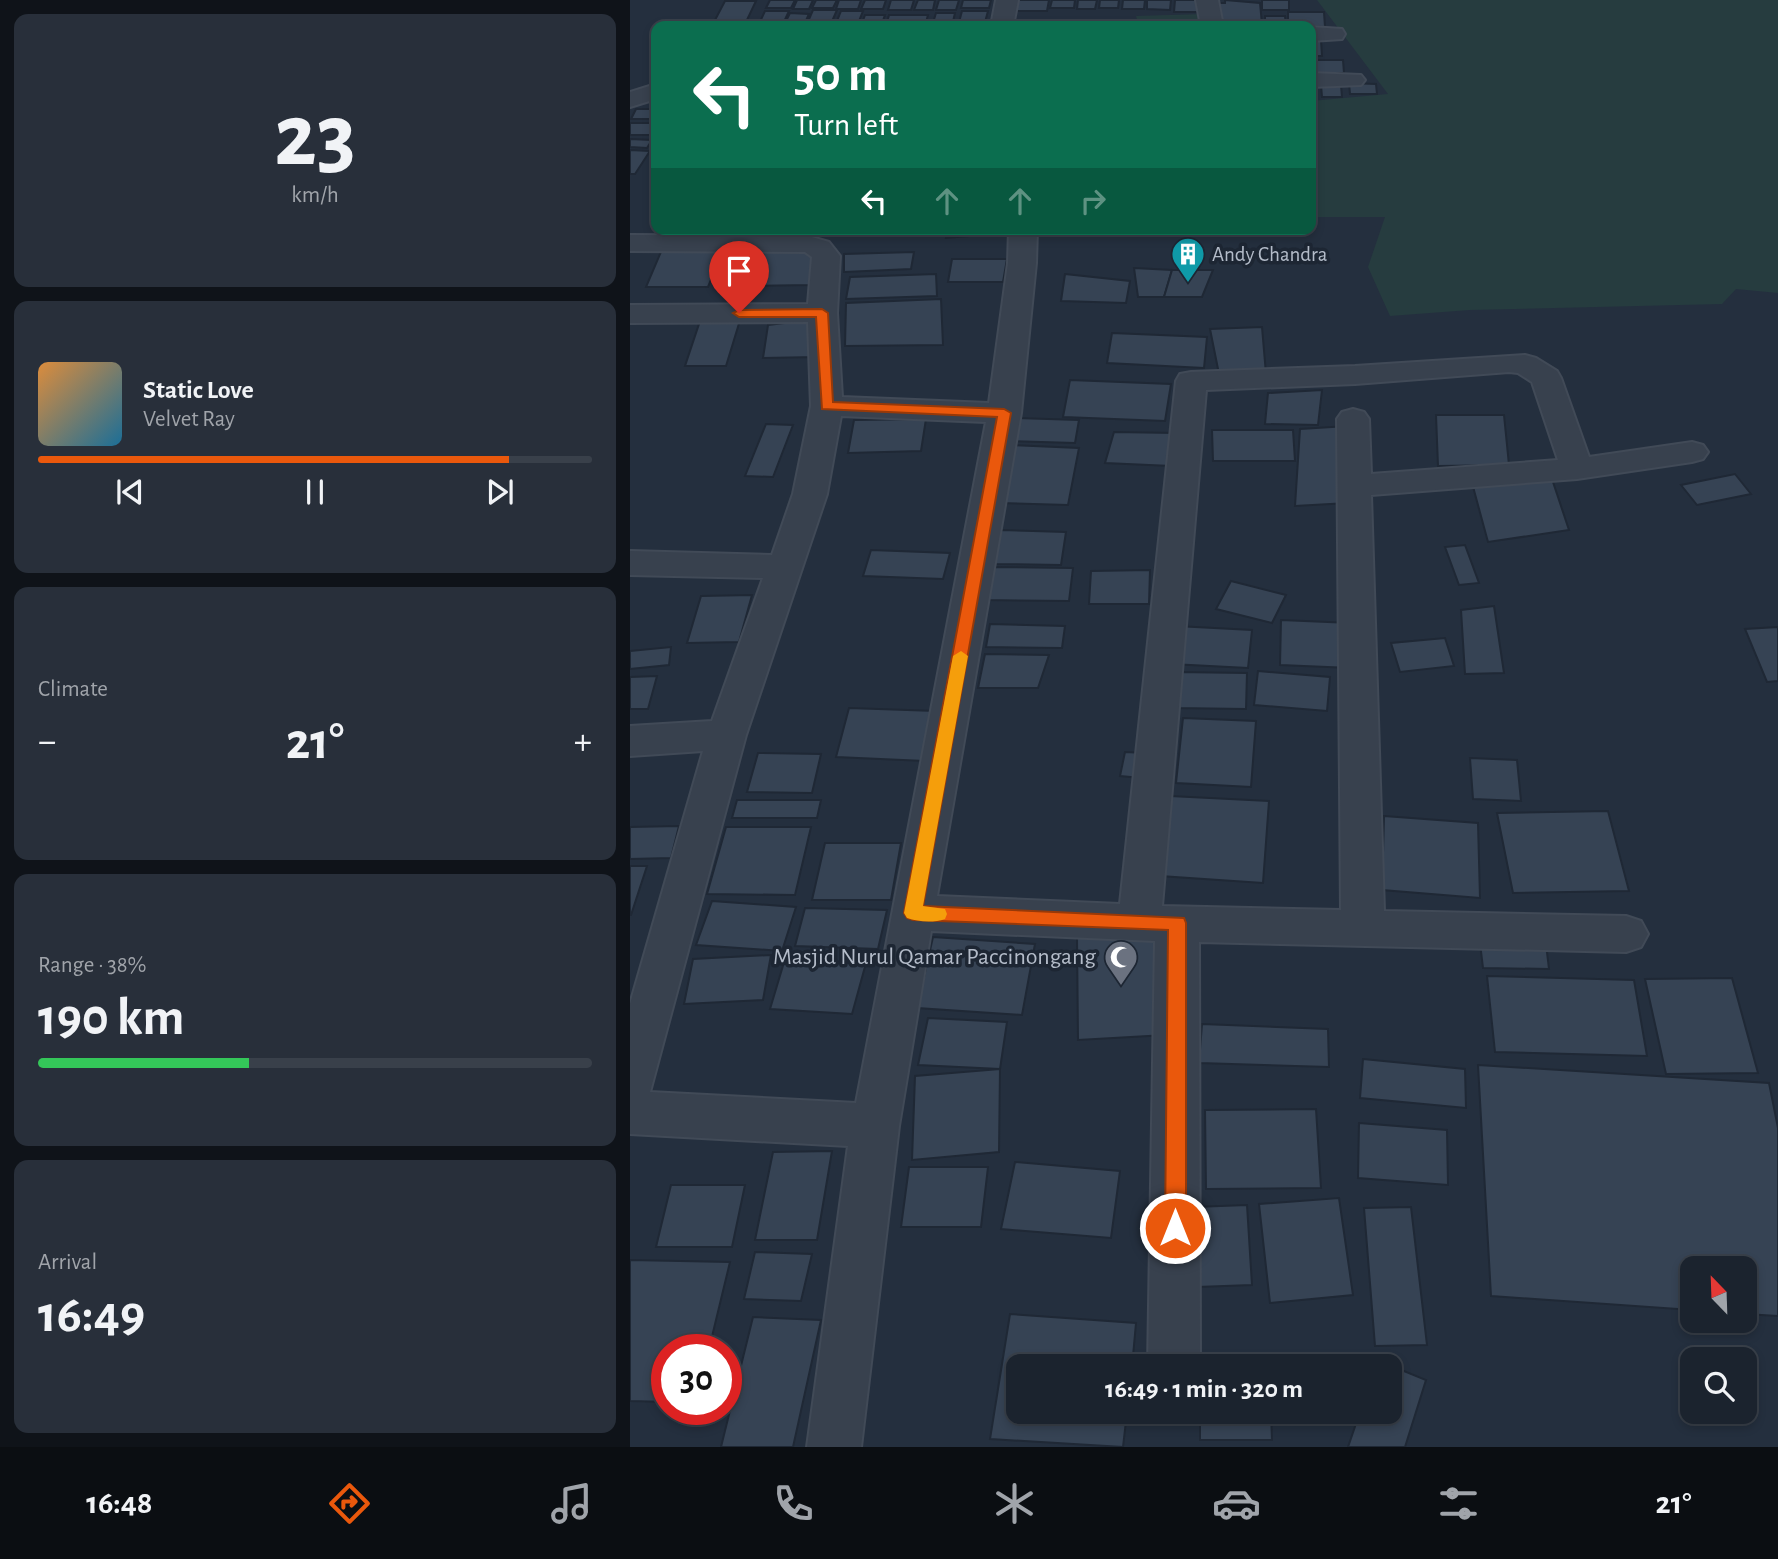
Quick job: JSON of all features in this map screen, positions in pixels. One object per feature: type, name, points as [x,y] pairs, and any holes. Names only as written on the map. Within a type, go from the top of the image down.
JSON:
[{"type":"street","points":[[1003,21],[1007,0]]},
{"type":"street","points":[[1207,0],[1211,21]]},
{"type":"street","points":[[1316,80],[1353,80]]},
{"type":"street","points":[[630,100],[651,93]]},
{"type":"street","points":[[834,1447],[875,1126],[1004,413],[1022,263],[1023,235]]},
{"type":"street","points":[[630,243],[793,243],[815,246],[826,256],[822,313],[827,406],[810,494],[727,735],[630,1085]]},
{"type":"street","points":[[630,314],[822,313]]},
{"type":"street","points":[[1174,1354],[1158,923],[1191,381],[1355,375],[1525,364],[1546,378],[1577,468]]},
{"type":"street","points":[[827,406],[1004,413]]},
{"type":"street","points":[[1353,419],[1363,927]]},
{"type":"street","points":[[1354,486],[1577,468],[1692,452]]},
{"type":"street","points":[[630,563],[783,567]]},
{"type":"street","points":[[630,741],[727,735]]},
{"type":"street","points":[[913,913],[1158,923],[1626,934]]},
{"type":"street","points":[[630,1112],[875,1126]]},
{"type":"green space","points":[[1317,0],[1778,0],[1778,293],[1736,289],[1722,304],[1470,310],[1390,316],[1368,267],[1385,217],[1316,217],[1316,101],[1388,94]]},
{"type":"green space","points":[[1205,14],[1207,21],[1138,21],[1136,16]]},
{"type":"building","points":[[770,0],[795,0],[791,8],[766,8]]},
{"type":"building","points":[[797,0],[813,0],[809,9],[793,9]]},
{"type":"building","points":[[816,0],[837,0],[833,8],[812,8]]},
{"type":"building","points":[[839,0],[861,0],[858,9],[836,9]]},
{"type":"building","points":[[865,0],[886,0],[883,9],[861,9]]},
{"type":"building","points":[[891,0],[914,0],[911,10],[888,10]]},
{"type":"building","points":[[918,0],[935,0],[933,10],[914,10]]},
{"type":"building","points":[[939,0],[959,0],[956,10],[936,10]]},
{"type":"building","points":[[963,0],[991,0],[989,8],[961,8]]},
{"type":"building","points":[[1017,0],[1049,0],[1047,11],[1015,11]]},
{"type":"building","points":[[1052,0],[1075,0],[1074,8],[1050,8]]},
{"type":"building","points":[[1078,0],[1097,0],[1095,9],[1077,9]]},
{"type":"building","points":[[1100,0],[1119,0],[1118,8],[1099,8]]},
{"type":"building","points":[[1123,0],[1145,0],[1144,9],[1122,9]]},
{"type":"building","points":[[1147,0],[1171,0],[1170,10],[1147,9]]},
{"type":"building","points":[[1175,0],[1199,0],[1198,12],[1174,12]]},
{"type":"building","points":[[1225,0],[1260,3],[1262,21],[1219,21],[1219,3],[1225,3]]},
{"type":"building","points":[[1262,0],[1289,0],[1289,10],[1262,10]]},
{"type":"building","points":[[725,1],[756,1],[747,20],[715,20]]},
{"type":"building","points":[[813,10],[837,10],[832,21],[808,21]]},
{"type":"building","points":[[765,11],[789,11],[784,21],[760,21]]},
{"type":"building","points":[[841,11],[863,11],[859,21],[837,21]]},
{"type":"building","points":[[962,11],[988,11],[985,21],[959,21]]},
{"type":"building","points":[[1288,12],[1324,12],[1325,27],[1316,27],[1316,21],[1288,21]]},
{"type":"building","points":[[790,13],[809,14],[806,21],[786,21]]},
{"type":"building","points":[[936,13],[955,13],[953,21],[934,21]]},
{"type":"building","points":[[865,15],[885,15],[883,21],[863,21]]},
{"type":"building","points":[[889,15],[928,15],[926,21],[887,21]]},
{"type":"building","points":[[1265,16],[1285,16],[1286,21],[1265,21]]},
{"type":"building","points":[[1316,40],[1321,40],[1322,56],[1316,56]]},
{"type":"building","points":[[1316,60],[1343,60],[1344,73],[1316,73]]},
{"type":"building","points":[[1349,83],[1376,84],[1377,94],[1350,94]]},
{"type":"building","points":[[1321,85],[1341,85],[1342,97],[1322,97]]},
{"type":"building","points":[[636,109],[651,109],[651,119],[631,119]]},
{"type":"building","points":[[630,123],[651,123],[651,135],[630,135]]},
{"type":"building","points":[[630,139],[651,140],[647,148],[630,147]]},
{"type":"building","points":[[630,150],[650,151],[635,174],[630,174]]},
{"type":"building","points":[[947,235],[981,235],[946,238]]},
{"type":"building","points":[[663,247],[724,248],[708,287],[646,287]]},
{"type":"building","points":[[819,251],[810,285],[753,286],[764,252]]},
{"type":"building","points":[[914,252],[911,269],[844,272],[844,254]]},
{"type":"building","points":[[952,259],[1007,259],[1003,282],[948,282]]},
{"type":"building","points":[[1134,268],[1172,270],[1164,297],[1138,297]]},
{"type":"building","name":"Andy Chandra","points":[[1172,270],[1213,270],[1202,297],[1164,297]]},
{"type":"building","points":[[936,274],[937,296],[846,299],[850,277]]},
{"type":"building","points":[[1065,274],[1130,281],[1126,303],[1061,301]]},
{"type":"building","points":[[941,299],[943,345],[845,346],[846,303]]},
{"type":"building","points":[[741,317],[726,366],[685,366],[701,318]]},
{"type":"building","points":[[817,319],[817,357],[763,358],[768,325]]},
{"type":"building","points":[[1262,327],[1266,374],[1219,374],[1210,329]]},
{"type":"building","points":[[1112,333],[1207,337],[1204,368],[1107,363]]},
{"type":"building","points":[[1070,380],[1171,384],[1165,421],[1063,417]]},
{"type":"building","points":[[1322,390],[1318,425],[1265,424],[1268,393]]},
{"type":"building","points":[[1436,415],[1504,415],[1509,465],[1438,466]]},
{"type":"building","points":[[1015,418],[1079,420],[1075,443],[1010,441]]},
{"type":"building","points":[[926,419],[921,451],[848,453],[854,420]]},
{"type":"building","points":[[766,424],[793,425],[773,477],[745,476]]},
{"type":"building","points":[[1348,426],[1348,503],[1295,506],[1300,429]]},
{"type":"building","points":[[1212,430],[1293,430],[1295,461],[1213,461]]},
{"type":"building","points":[[1114,432],[1176,433],[1171,466],[1105,463]]},
{"type":"building","points":[[1011,445],[1079,448],[1068,505],[998,503]]},
{"type":"building","points":[[1735,474],[1751,494],[1697,505],[1681,485]]},
{"type":"building","points":[[1552,479],[1569,530],[1488,542],[1472,483]]},
{"type":"building","points":[[1001,530],[1066,532],[1061,565],[995,564]]},
{"type":"building","points":[[1465,545],[1479,583],[1459,585],[1445,547]]},
{"type":"building","points":[[871,550],[950,553],[943,579],[863,576]]},
{"type":"building","points":[[989,567],[1073,568],[1069,601],[983,600]]},
{"type":"building","points":[[1150,570],[1149,604],[1089,604],[1091,571]]},
{"type":"building","points":[[1231,581],[1286,595],[1272,623],[1216,609]]},
{"type":"building","points":[[752,595],[739,642],[687,643],[701,596]]},
{"type":"building","points":[[1494,606],[1504,673],[1465,674],[1461,610]]},
{"type":"building","points":[[1281,620],[1351,623],[1351,668],[1280,665]]},
{"type":"building","points":[[990,624],[1065,626],[1062,648],[986,647]]},
{"type":"building","points":[[1176,626],[1252,630],[1248,668],[1171,664]]},
{"type":"building","points":[[1778,627],[1778,681],[1767,682],[1745,629]]},
{"type":"building","points":[[1445,638],[1454,666],[1400,672],[1391,643]]},
{"type":"building","points":[[671,647],[669,665],[630,669],[630,651]]},
{"type":"building","points":[[985,654],[1049,655],[1038,688],[978,688]]},
{"type":"building","points":[[1258,671],[1330,677],[1327,711],[1254,705]]},
{"type":"building","points":[[1176,672],[1247,673],[1246,709],[1174,708]]},
{"type":"building","points":[[657,676],[648,709],[630,709],[630,677]]},
{"type":"building","points":[[849,708],[936,711],[925,761],[836,757]]},
{"type":"building","points":[[1183,718],[1256,721],[1251,787],[1176,783]]},
{"type":"building","points":[[1125,752],[1145,753],[1141,778],[1120,776]]},
{"type":"building","points":[[758,753],[821,754],[812,793],[747,792]]},
{"type":"building","points":[[1470,758],[1517,760],[1521,801],[1473,799]]},
{"type":"building","points":[[1170,796],[1269,801],[1263,883],[1160,876]]},
{"type":"building","points":[[737,800],[821,800],[817,818],[732,818]]},
{"type":"building","points":[[1608,811],[1629,891],[1513,893],[1497,813]]},
{"type":"building","points":[[1384,816],[1478,823],[1480,898],[1382,890]]},
{"type":"building","points":[[679,826],[671,858],[630,859],[630,827]]},
{"type":"building","points":[[726,827],[811,827],[795,895],[707,894]]},
{"type":"building","points":[[825,843],[901,843],[891,900],[812,900]]},
{"type":"building","points":[[630,866],[647,866],[631,915],[630,915]]},
{"type":"building","points":[[712,901],[796,907],[782,951],[696,945]]},
{"type":"building","points":[[805,908],[887,910],[878,949],[795,946]]},
{"type":"building","name":"Masjid Nurul Qamar Paccinongang","points":[[1161,934],[1166,1035],[1078,1040],[1077,938]]},
{"type":"building","points":[[933,937],[1035,944],[1022,1015],[917,1008]]},
{"type":"building","points":[[1480,943],[1546,944],[1549,969],[1483,968]]},
{"type":"building","points":[[771,955],[763,1000],[684,1004],[693,959]]},
{"type":"building","points":[[785,959],[866,963],[852,1014],[770,1009]]},
{"type":"building","points":[[1487,976],[1634,980],[1647,1056],[1495,1052]]},
{"type":"building","points":[[1732,978],[1758,1073],[1666,1074],[1645,979]]},
{"type":"building","points":[[928,1018],[1007,1022],[1000,1069],[918,1065]]},
{"type":"building","points":[[1202,1024],[1328,1029],[1329,1067],[1199,1063]]},
{"type":"building","points":[[1363,1059],[1465,1069],[1466,1108],[1360,1098]]},
{"type":"building","points":[[1478,1065],[1769,1083],[1778,1128],[1778,1316],[1757,1315],[1757,1256],[1680,1256],[1680,1309],[1491,1296]]},
{"type":"building","points":[[1000,1069],[999,1152],[912,1160],[915,1076]]},
{"type":"building","points":[[1316,1109],[1321,1188],[1206,1189],[1205,1110]]},
{"type":"building","points":[[1359,1123],[1447,1130],[1448,1185],[1358,1178]]},
{"type":"building","points":[[832,1151],[817,1240],[755,1240],[773,1152]]},
{"type":"building","points":[[1015,1162],[1120,1171],[1111,1238],[1001,1229]]},
{"type":"building","points":[[909,1167],[988,1167],[981,1227],[901,1227]]},
{"type":"building","points":[[671,1185],[745,1185],[732,1247],[656,1247]]},
{"type":"building","points":[[1339,1198],[1353,1295],[1270,1303],[1259,1204]]},
{"type":"building","points":[[1247,1205],[1252,1285],[1197,1287],[1194,1207]]},
{"type":"building","points":[[1411,1207],[1427,1345],[1375,1346],[1364,1208]]},
{"type":"building","points":[[755,1252],[812,1254],[801,1301],[744,1299]]},
{"type":"building","points":[[630,1260],[730,1262],[713,1334],[651,1334],[651,1402],[630,1401]]},
{"type":"building","points":[[1010,1314],[1136,1323],[1133,1354],[1006,1354],[1006,1424],[1126,1424],[1123,1447],[990,1439]]},
{"type":"building","points":[[753,1317],[821,1320],[793,1447],[721,1447],[726,1425],[742,1425],[742,1362]]},
{"type":"building","points":[[1402,1370],[1426,1380],[1405,1447],[1348,1447],[1356,1424],[1402,1424]]},
{"type":"building","points":[[1200,1424],[1271,1424],[1272,1440],[1200,1440]]},
{"type":"slow traffic","points":[[938,914],[913,913],[961,656]]},
{"type":"place","name":"Andy Chandra","points":[[1188,284]]},
{"type":"place","name":"Masjid Nurul Qamar Paccinongang","points":[[1121,987]]},
{"type":"route","points":[[739,313],[822,313],[827,406],[1004,413],[913,913],[1177,923],[1175,1228]]}]
